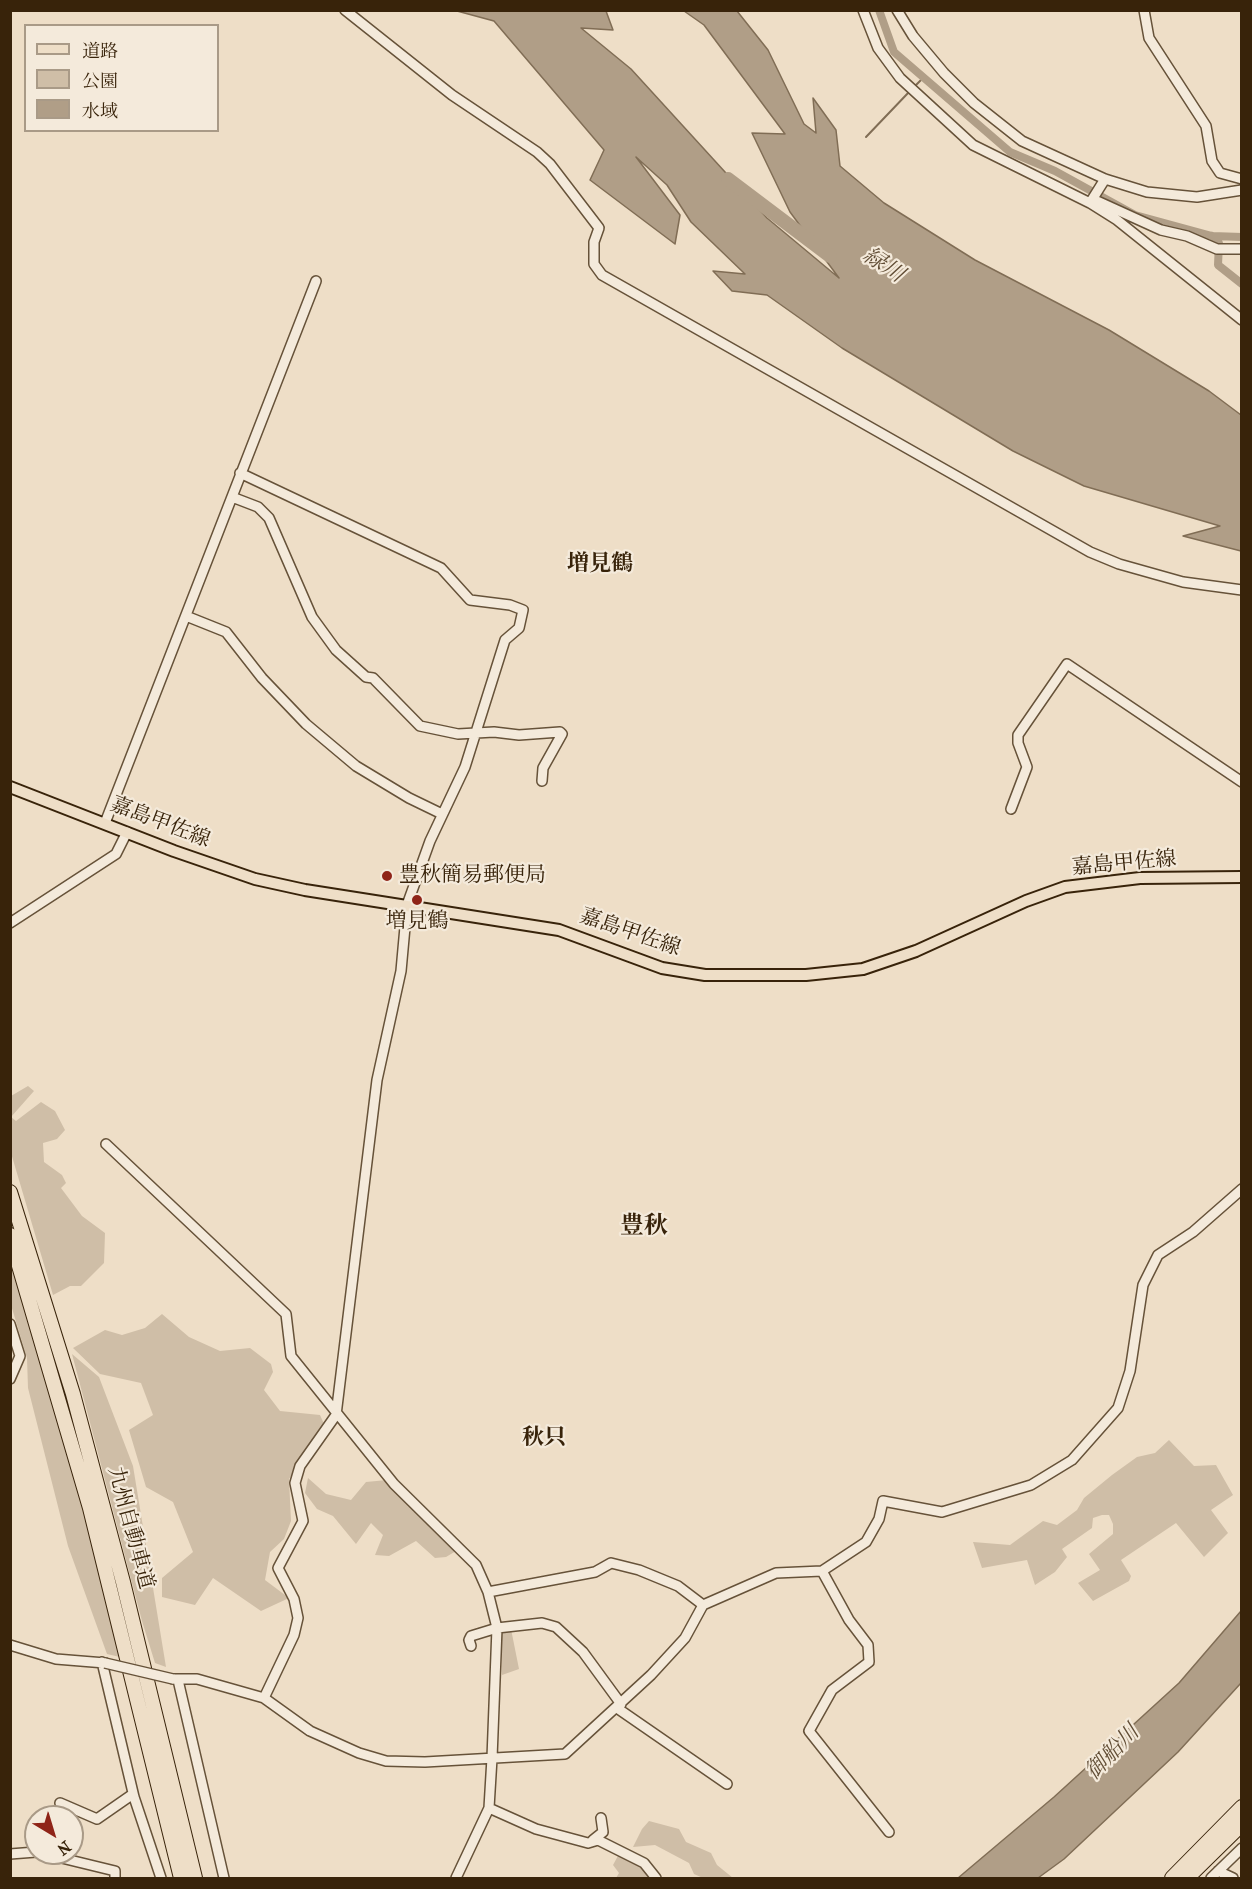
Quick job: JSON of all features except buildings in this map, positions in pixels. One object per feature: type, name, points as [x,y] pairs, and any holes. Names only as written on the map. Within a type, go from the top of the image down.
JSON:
[{"type":"highway","name":"九州自動車道","points":[[10,1192],[73,1394],[123,1582],[195,1878]]},
{"type":"highway","name":"九州自動車道","points":[[10,1235],[90,1508],[181,1878]]},
{"type":"highway","points":[[1172,1878],[1242,1807]]},
{"type":"highway","points":[[1187,1878],[1242,1824]]},
{"type":"main road","name":"嘉島甲佐線","points":[[10,787],[255,879],[305,890],[560,930],[662,968],[705,975],[806,975],[863,969],[892,960],[1026,901],[1065,887],[1140,878],[1242,877]]},
{"type":"street","points":[[345,10],[452,95],[537,152],[550,164],[599,228],[594,242],[594,264],[602,275],[1090,552],[1119,564],[1184,582],[1242,590]]},
{"type":"street","points":[[863,10],[878,48],[900,78],[973,145],[1091,201],[1161,230],[1217,249],[1242,249]]},
{"type":"street","points":[[897,10],[914,36],[944,73],[997,123],[1022,141],[1106,179],[1147,192],[1197,197],[1242,190]]},
{"type":"street","points":[[1144,10],[1149,38],[1206,126],[1212,161],[1220,173],[1242,179]]},
{"type":"street","points":[[1091,201],[1106,179]]},
{"type":"street","points":[[1091,201],[1242,320]]},
{"type":"street","points":[[105,823],[316,281]]},
{"type":"street","points":[[240,473],[441,568],[470,600],[510,604],[523,610],[519,628],[505,640],[465,767],[442,814],[407,905],[401,971],[377,1080],[336,1415],[300,1466],[294,1483],[303,1521],[278,1568],[294,1599],[298,1618],[294,1635],[264,1698]]},
{"type":"street","points":[[232,497],[258,507],[269,518],[312,617],[336,650],[366,677],[373,678],[420,726],[442,732],[476,734],[519,735],[560,732],[561,738],[543,768],[542,781]]},
{"type":"street","points":[[186,616],[226,632],[262,678],[306,724],[356,766],[409,798],[442,814]]},
{"type":"street","points":[[1011,809],[1027,766],[1018,743],[1018,735],[1067,664],[1242,782]]},
{"type":"street","points":[[10,923],[116,854],[127,832]]},
{"type":"street","points":[[106,1144],[286,1314],[291,1356],[336,1415],[394,1484],[476,1565],[488,1592],[497,1628],[489,1808],[456,1878]]},
{"type":"street","points":[[10,1646],[56,1659],[104,1662],[176,1679],[197,1679],[264,1698],[310,1731],[359,1753],[386,1761],[425,1762],[565,1754],[619,1706],[685,1638],[703,1605],[776,1574],[822,1571],[866,1542],[879,1519],[883,1501],[942,1512],[1031,1485],[1072,1460],[1118,1408],[1130,1371],[1143,1285],[1158,1256],[1193,1232],[1242,1189]]},
{"type":"street","points":[[10,1324],[20,1356],[10,1379]]},
{"type":"street","points":[[488,1592],[595,1572],[611,1563],[639,1570],[678,1586],[703,1605]]},
{"type":"street","points":[[822,1571],[849,1620],[868,1645],[869,1662],[832,1690],[809,1731],[889,1832]]},
{"type":"street","points":[[471,1646],[471,1636],[497,1628],[542,1623],[556,1627],[583,1652],[619,1706],[727,1784]]},
{"type":"street","points":[[104,1662],[133,1794],[161,1878]]},
{"type":"street","points":[[176,1679],[224,1878]]},
{"type":"street","points":[[60,1803],[97,1819],[133,1794]]},
{"type":"street","points":[[489,1808],[536,1829],[588,1843],[603,1832],[601,1818]]},
{"type":"street","points":[[593,1840],[644,1863],[656,1878]]},
{"type":"street","points":[[1215,1875],[1242,1848]]},
{"type":"street","points":[[84,1863],[116,1871],[116,1878]]},
{"type":"street","points":[[1215,1875],[1233,1878]]},
{"type":"green space","points":[[28,1086],[34,1091],[11,1117],[11,1096]]},
{"type":"green space","points":[[41,1102],[55,1111],[65,1130],[57,1139],[43,1143],[44,1162],[62,1175],[66,1183],[61,1188],[82,1216],[105,1233],[104,1263],[81,1286],[70,1286],[53,1295],[11,1153],[11,1117],[16,1121]]},
{"type":"green space","points":[[10,1261],[80,1499],[120,1657],[107,1654],[68,1546],[28,1388],[27,1358],[11,1305]]},
{"type":"green space","points":[[162,1314],[189,1337],[220,1351],[250,1348],[271,1364],[273,1372],[264,1390],[280,1411],[320,1415],[324,1424],[289,1479],[291,1521],[284,1539],[270,1552],[265,1580],[289,1598],[261,1611],[213,1578],[195,1605],[162,1597],[162,1578],[193,1552],[173,1502],[146,1487],[129,1430],[153,1415],[141,1383],[100,1374],[73,1348],[105,1330],[122,1335],[145,1328]]},
{"type":"green space","points":[[72,1354],[99,1377],[133,1466],[166,1667],[155,1663],[142,1621]]},
{"type":"green space","points":[[1169,1440],[1194,1466],[1216,1465],[1233,1495],[1211,1510],[1228,1533],[1204,1557],[1176,1523],[1121,1560],[1131,1576],[1129,1581],[1093,1601],[1078,1583],[1100,1570],[1089,1554],[1113,1534],[1113,1524],[1109,1515],[1102,1515],[1093,1518],[1092,1528],[1062,1549],[1067,1557],[1055,1572],[1035,1585],[1027,1560],[982,1568],[973,1542],[1010,1545],[1043,1521],[1057,1525],[1077,1510],[1084,1498],[1112,1475],[1137,1457],[1155,1453]]},
{"type":"green space","points":[[308,1478],[326,1494],[351,1500],[366,1482],[387,1480],[456,1551],[446,1557],[435,1558],[416,1541],[389,1556],[375,1555],[383,1535],[371,1523],[356,1544],[333,1516],[317,1509],[305,1493]]},
{"type":"green space","points":[[511,1629],[519,1669],[502,1675],[501,1630]]},
{"type":"green space","points":[[649,1821],[679,1829],[686,1842],[711,1853],[717,1865],[733,1878],[703,1878],[694,1874],[689,1863],[655,1845],[633,1847]]},
{"type":"green space","points":[[619,1854],[643,1867],[650,1878],[616,1878],[619,1873],[613,1865]]},
{"type":"water","points":[[457,11],[606,11],[613,30],[581,28],[631,69],[767,218],[839,278],[790,212],[752,133],[785,134],[704,25],[684,11],[737,11],[768,50],[804,124],[816,133],[813,98],[836,130],[840,166],[884,203],[975,260],[1109,330],[1209,391],[1241,415],[1241,551],[1183,536],[1220,526],[1084,486],[1013,451],[842,348],[767,295],[732,291],[713,271],[745,274],[691,222],[667,185],[636,157],[680,215],[675,244],[590,180],[604,150],[494,21]]},
{"type":"water","name":"御船川","points":[[1241,1611],[1241,1683],[1178,1752],[1064,1859],[1038,1878],[958,1878],[1054,1797],[1179,1683]]},
{"type":"waterway","points":[[879,10],[894,52],[1010,152],[1055,171],[1135,215],[1212,236],[1242,237]]},
{"type":"waterway","points":[[913,88],[924,77]]},
{"type":"waterway","points":[[866,137],[909,92]]},
{"type":"waterway","name":"緑川","points":[[728,179],[830,256]]},
{"type":"waterway","points":[[1212,236],[1219,243],[1218,265],[1242,284]]},
{"type":"place","name":"豊秋簡易郵便局","points":[[387,876]]},
{"type":"place","name":"増見鶴","points":[[417,900]]},
{"type":"district","name":"増見鶴","points":[[600,565]]},
{"type":"district","name":"豊秋","points":[[644,1227]]},
{"type":"district","name":"秋只","points":[[544,1439]]}]
